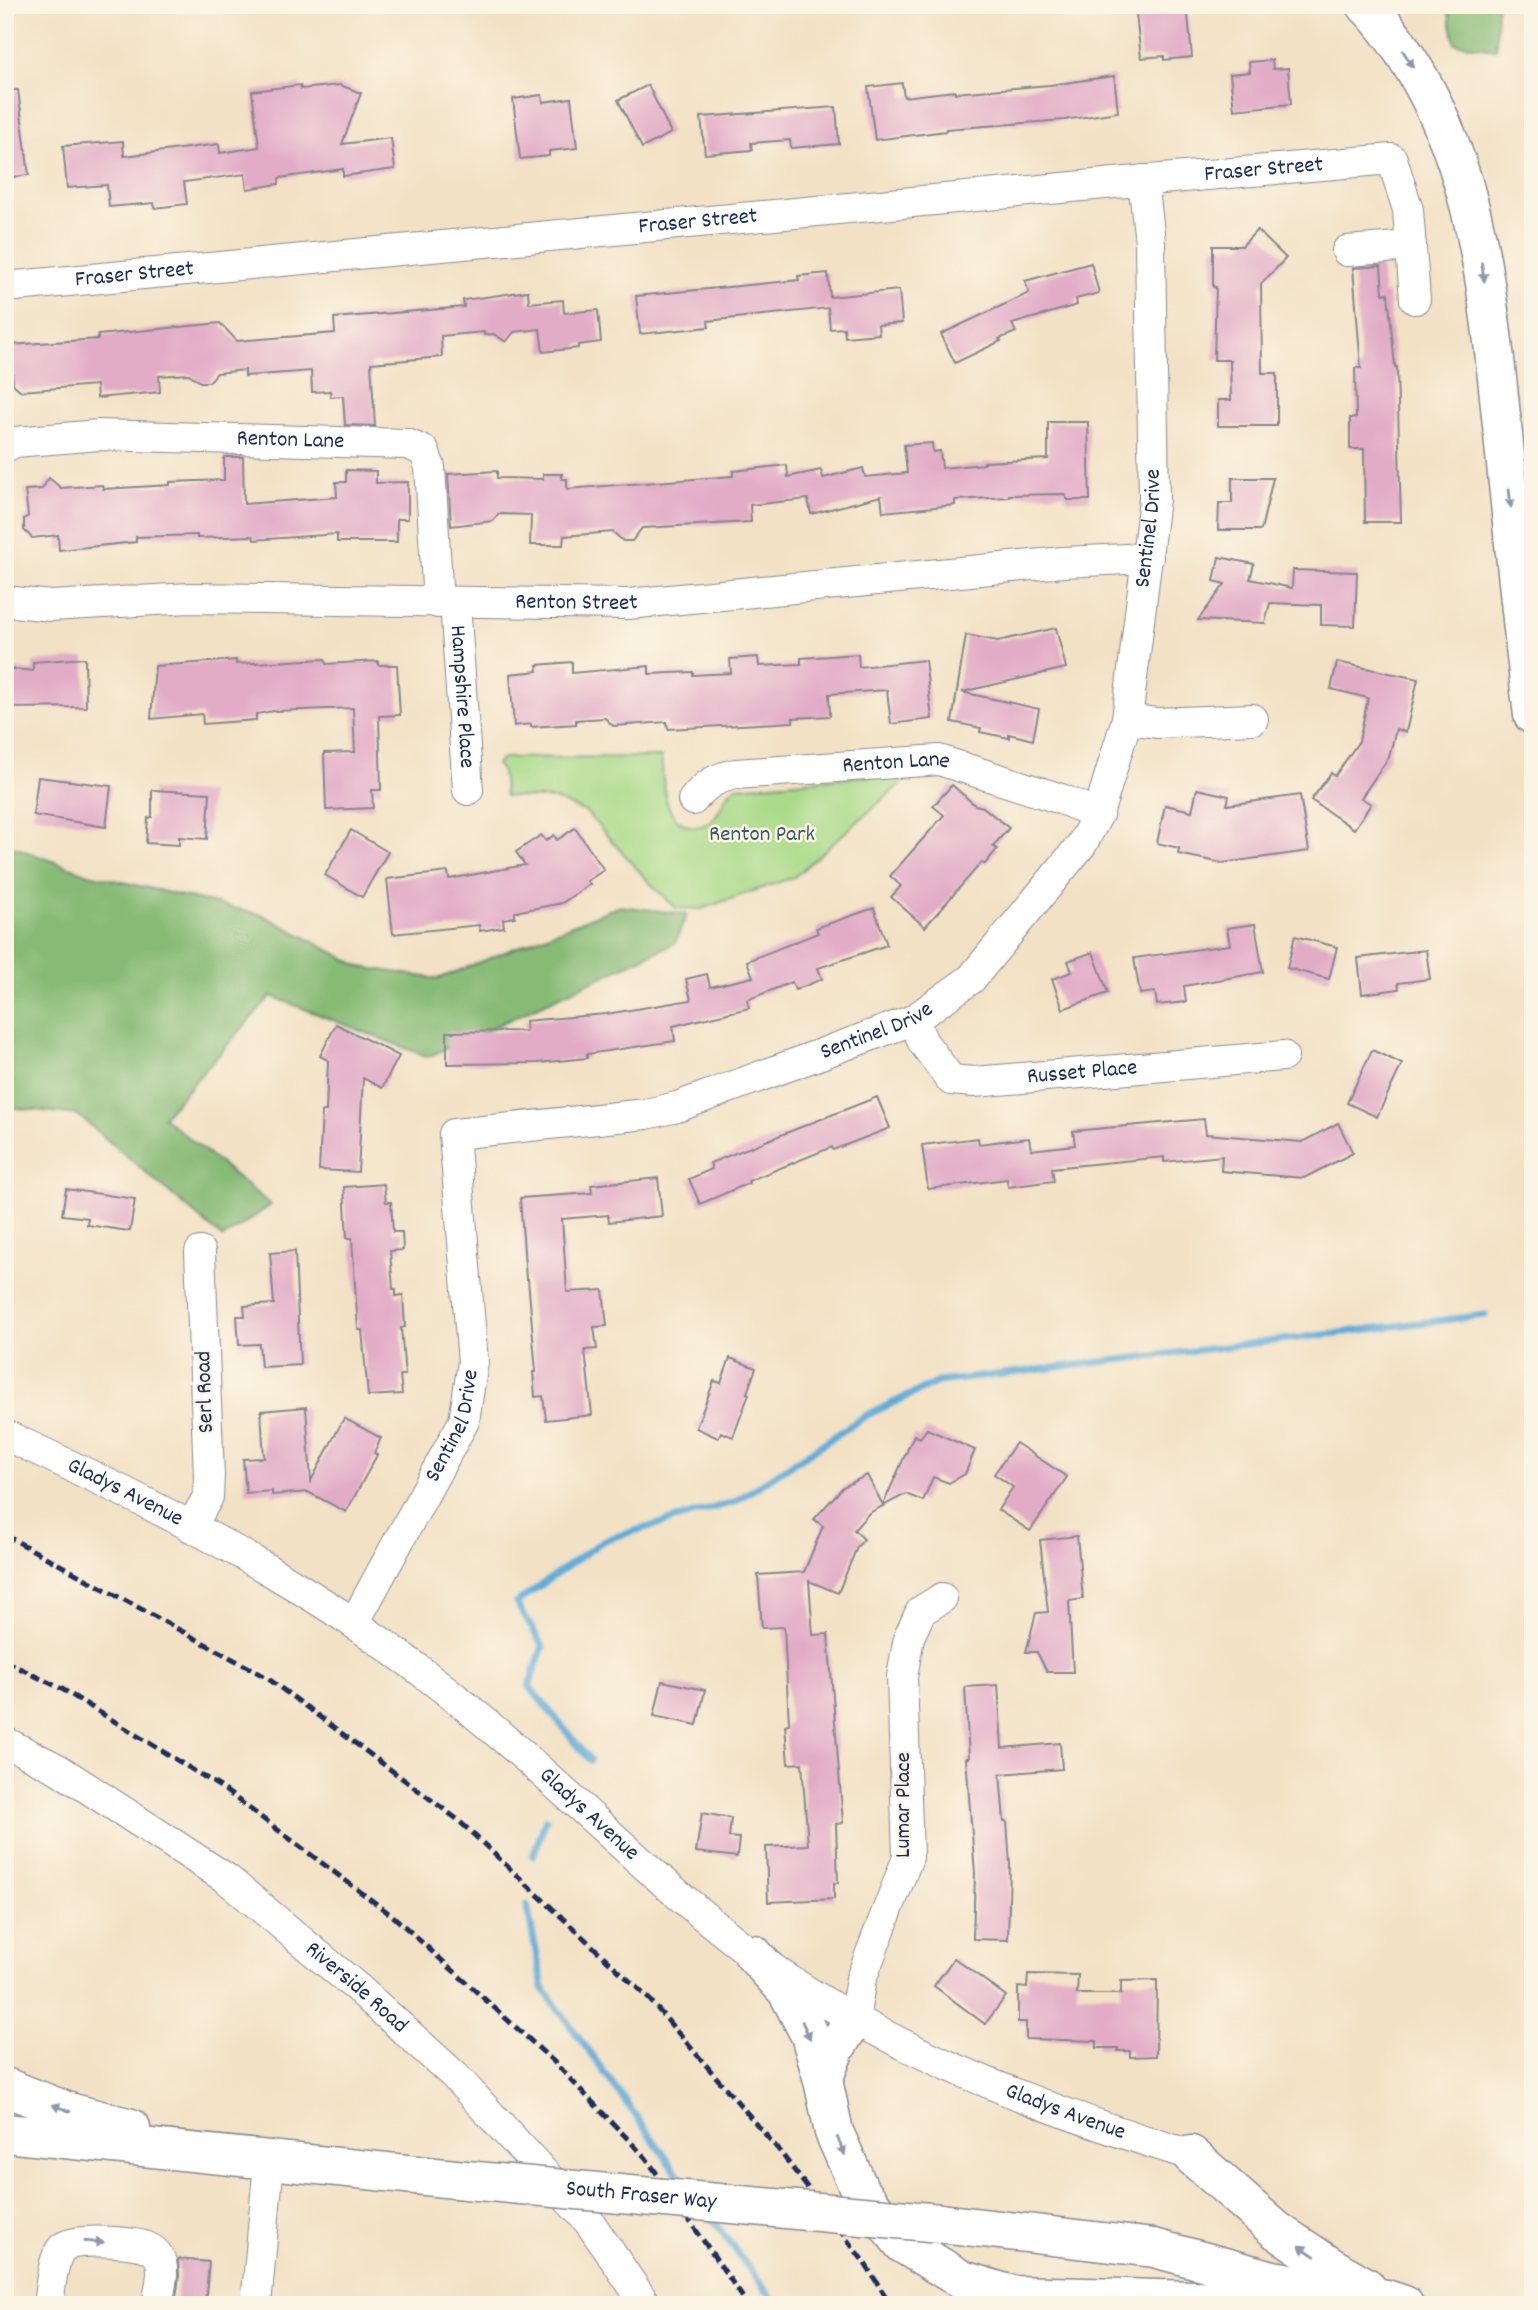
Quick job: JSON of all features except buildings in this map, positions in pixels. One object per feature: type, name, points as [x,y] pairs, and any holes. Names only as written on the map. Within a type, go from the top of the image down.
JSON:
[{"type":"main road","points":[[1366,5],[1402,50],[1437,111],[1461,170],[1473,219],[1483,268],[1497,381],[1533,715]]},
{"type":"main road","points":[[753,1954],[787,1991],[810,2035],[834,2132],[860,2191],[904,2244],[962,2280],[1012,2295],[1259,2302],[1276,2292]]},
{"type":"main road","points":[[823,2080],[835,2049],[854,2019]]},
{"type":"main road","points":[[5,2087],[69,2112],[269,2162]]},
{"type":"main road","name":"South Fraser Way","points":[[5,2133],[269,2162],[940,2223],[1154,2248],[1276,2292],[1329,2305]]},
{"type":"main road","points":[[1191,2155],[1276,2231],[1332,2268],[1395,2302]]},
{"type":"main road","name":"South Fraser Way","points":[[1276,2292],[1395,2302]]},
{"type":"street","name":"Fraser Street","points":[[5,287],[1392,159],[1408,210],[1411,246]]},
{"type":"street","name":"Sentinel Drive","points":[[354,1623],[464,1421],[473,1362],[454,1134],[646,1114],[677,1107],[913,1020],[971,979],[1082,844],[1098,814],[1127,719],[1154,499],[1150,242],[1143,180]]},
{"type":"street","points":[[1347,251],[1411,246],[1415,299]]},
{"type":"street","name":"Renton Lane","points":[[5,446],[15,442],[99,435],[407,444],[424,451],[430,467],[447,603]]},
{"type":"street","name":"Renton Street","points":[[5,601],[51,606],[190,598],[628,604],[1063,562],[1148,558]]},
{"type":"street","name":"Hampshire Place","points":[[447,603],[468,790]]},
{"type":"street","points":[[1127,719],[1157,723],[1253,719]]},
{"type":"street","name":"Renton Lane","points":[[693,800],[702,788],[717,778],[735,774],[939,760],[1061,799],[1098,814]]},
{"type":"street","name":"Russet Place","points":[[913,1020],[923,1042],[951,1080],[975,1082],[1283,1056]]},
{"type":"street","name":"Serl Road","points":[[191,1527],[208,1497],[209,1476],[200,1252]]},
{"type":"street","name":"Gladys Avenue","points":[[5,1434],[191,1527],[354,1623],[427,1675],[679,1895],[753,1954],[854,2019],[974,2077],[1117,2131],[1191,2155]]},
{"type":"street","name":"Lumar Place","points":[[854,2019],[861,1979],[908,1857],[902,1676],[909,1637],[921,1611],[942,1598]]},
{"type":"street","name":"Riverside Road","points":[[5,1742],[58,1769],[227,1879],[360,1990],[455,2076],[590,2224],[646,2305]]},
{"type":"street","points":[[256,2305],[269,2162]]},
{"type":"street","points":[[48,2305],[57,2256],[63,2247],[83,2241],[145,2246],[155,2251],[162,2267],[157,2305]]},
{"type":"green space","points":[[1447,5],[1497,5],[1496,49],[1455,43]]},
{"type":"green space","name":"Renton Park","points":[[661,757],[669,807],[681,822],[693,827],[711,821],[736,787],[914,772],[794,877],[701,909],[676,908],[586,812],[554,799],[505,796],[502,772],[496,764],[504,758]]},
{"type":"green space","points":[[5,844],[89,874],[263,915],[361,967],[438,979],[619,906],[687,914],[675,943],[428,1057],[271,996],[163,1117],[271,1205],[223,1238],[78,1115],[8,1107],[5,1114]]},
{"type":"waterway","points":[[590,1760],[529,1686],[543,1646],[516,1603],[604,1540],[734,1502],[867,1415],[938,1382],[1485,1315]]},
{"type":"waterway","points":[[533,1856],[546,1819]]},
{"type":"waterway","points":[[527,1905],[543,1988],[688,2188]]},
{"type":"waterway","points":[[708,2214],[777,2305]]},
{"type":"railway","points":[[5,1535],[266,1677],[457,1819],[650,2000],[778,2149],[864,2262],[891,2305]]},
{"type":"railway","points":[[5,1661],[62,1689],[222,1788],[394,1917],[553,2061],[646,2158],[748,2305]]}]
